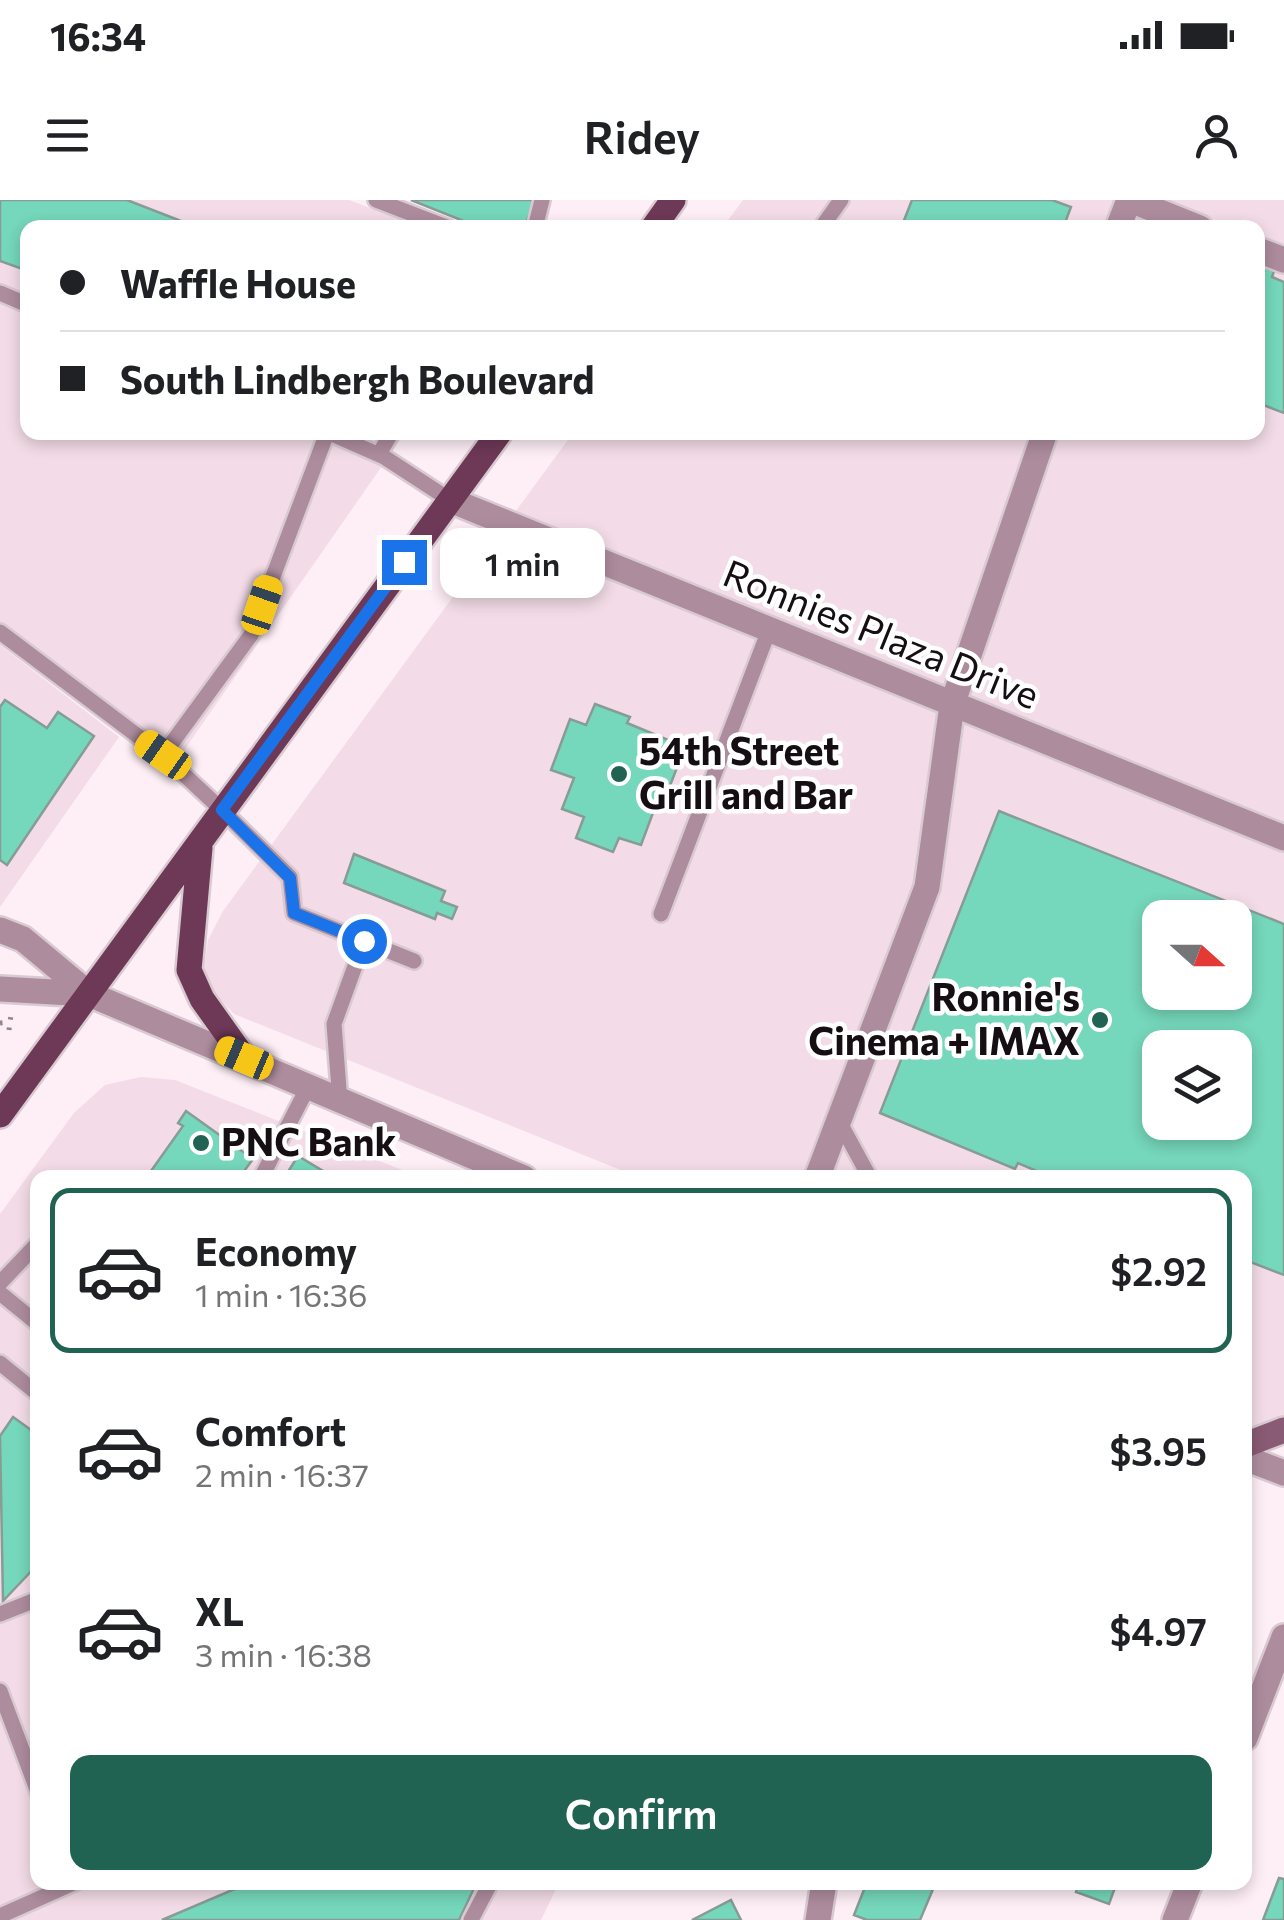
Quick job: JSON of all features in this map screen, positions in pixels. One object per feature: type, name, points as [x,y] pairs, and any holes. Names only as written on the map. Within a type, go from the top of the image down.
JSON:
[{"type":"main road","points":[[0,1115],[494,440]]},
{"type":"main road","points":[[200,843],[186,959],[202,999],[244,1058]]},
{"type":"main road","points":[[1252,1442],[1284,1430]]},
{"type":"street","points":[[1130,200],[1180,220]]},
{"type":"street","points":[[820,1170],[927,887],[952,705],[1042,440]]},
{"type":"street","name":"Ronnies Plaza Drive","points":[[450,500],[1284,838]]},
{"type":"street","points":[[0,930],[24,939],[89,994],[505,1170]]},
{"type":"street","points":[[5,1001],[89,994]]},
{"type":"street","points":[[1252,1461],[1284,1473]]},
{"type":"street","points":[[1252,1720],[1284,1636]]},
{"type":"street","points":[[818,1920],[823,1890]]},
{"type":"street","points":[[1175,1920],[1187,1890]]},
{"type":"lane","points":[[376,200],[428,220]]},
{"type":"lane","points":[[163,755],[251,635],[324,440]]},
{"type":"lane","points":[[346,440],[379,454],[450,500]]},
{"type":"lane","points":[[379,454],[387,440]]},
{"type":"lane","points":[[661,914],[769,630]]},
{"type":"lane","points":[[0,632],[163,755],[222,810],[290,878],[294,913],[414,961]]},
{"type":"lane","points":[[340,1102],[334,1024],[364,941]]},
{"type":"lane","points":[[265,1170],[308,1087]]},
{"type":"lane","points":[[839,1121],[866,1170]]},
{"type":"lane","points":[[0,1283],[30,1251]]},
{"type":"lane","points":[[0,1293],[30,1317]]},
{"type":"lane","points":[[0,1363],[30,1387]]},
{"type":"lane","points":[[0,1614],[30,1601]]},
{"type":"lane","points":[[0,1691],[30,1771]]},
{"type":"lane","points":[[0,1916],[58,1890]]},
{"type":"lane","points":[[471,1920],[486,1890]]},
{"type":"path","points":[[0,1023],[10,1026],[5,1001]]},
{"type":"shaded area","points":[[0,200],[349,200],[402,220],[20,220],[20,440],[400,440],[180,756],[153,741],[0,624]]},
{"type":"shaded area","points":[[743,200],[1284,200],[1284,1439],[1252,1427],[1252,1170],[621,1170],[234,1014],[214,993],[204,967],[208,940],[223,911],[568,440],[1265,440],[1265,220],[728,220]]},
{"type":"shaded area","points":[[0,645],[119,737],[0,907]]},
{"type":"shaded area","points":[[141,1077],[175,1080],[402,1170],[32,1170],[74,1113],[105,1085]]},
{"type":"shaded area","points":[[30,1173],[30,1890],[556,1890],[541,1920],[0,1920],[0,1214]]},
{"type":"building","points":[[0,200],[127,200],[178,220],[20,220],[20,268],[0,261]]},
{"type":"building","points":[[411,200],[535,200],[527,220],[461,220]]},
{"type":"building","points":[[912,200],[1052,200],[1071,207],[1066,220],[904,220]]},
{"type":"building","points":[[1265,264],[1275,268],[1272,277],[1284,282],[1284,413],[1265,406]]},
{"type":"building","points":[[5,700],[47,728],[58,712],[94,736],[7,865],[0,860],[0,707]]},
{"type":"building","name":"54th Street Grill and Bar","points":[[595,704],[630,717],[627,723],[685,747],[666,796],[660,794],[641,845],[619,838],[613,852],[576,838],[584,817],[562,809],[574,778],[551,770],[570,719],[586,725]]},
{"type":"building","name":"Ronnie's Cinema + IMAX","points":[[999,811],[1223,900],[1142,900],[1142,1010],[1252,1010],[1252,911],[1284,924],[1284,1275],[1252,1263],[1252,1170],[1034,1170],[1018,1163],[1015,1169],[880,1113]]},
{"type":"building","points":[[354,854],[445,891],[441,901],[457,907],[452,919],[437,913],[435,919],[344,883]]},
{"type":"building","name":"PNC Bank","points":[[186,1111],[253,1159],[245,1170],[152,1170],[183,1126],[178,1123]]},
{"type":"building","points":[[298,1156],[321,1170],[289,1170]]},
{"type":"building","points":[[13,1417],[30,1429],[30,1572],[3,1601],[0,1436]]},
{"type":"building","points":[[1279,1878],[1284,1879],[1284,1920],[1263,1920]]},
{"type":"building","points":[[232,1890],[473,1890],[459,1920],[162,1920]]},
{"type":"building","points":[[864,1890],[933,1890],[920,1920],[867,1920],[854,1915]]},
{"type":"building","points":[[1077,1890],[1114,1890],[1109,1904]]},
{"type":"building","points":[[731,1900],[741,1920],[692,1920]]},
{"type":"place","name":"54th Street Grill and Bar","points":[[619,774]]},
{"type":"place","name":"Ronnie's Cinema + IMAX","points":[[1100,1020]]},
{"type":"place","name":"PNC Bank","points":[[201,1143]]},
{"type":"route","points":[[364,941],[294,913],[290,878],[222,810],[404,562]]}]
